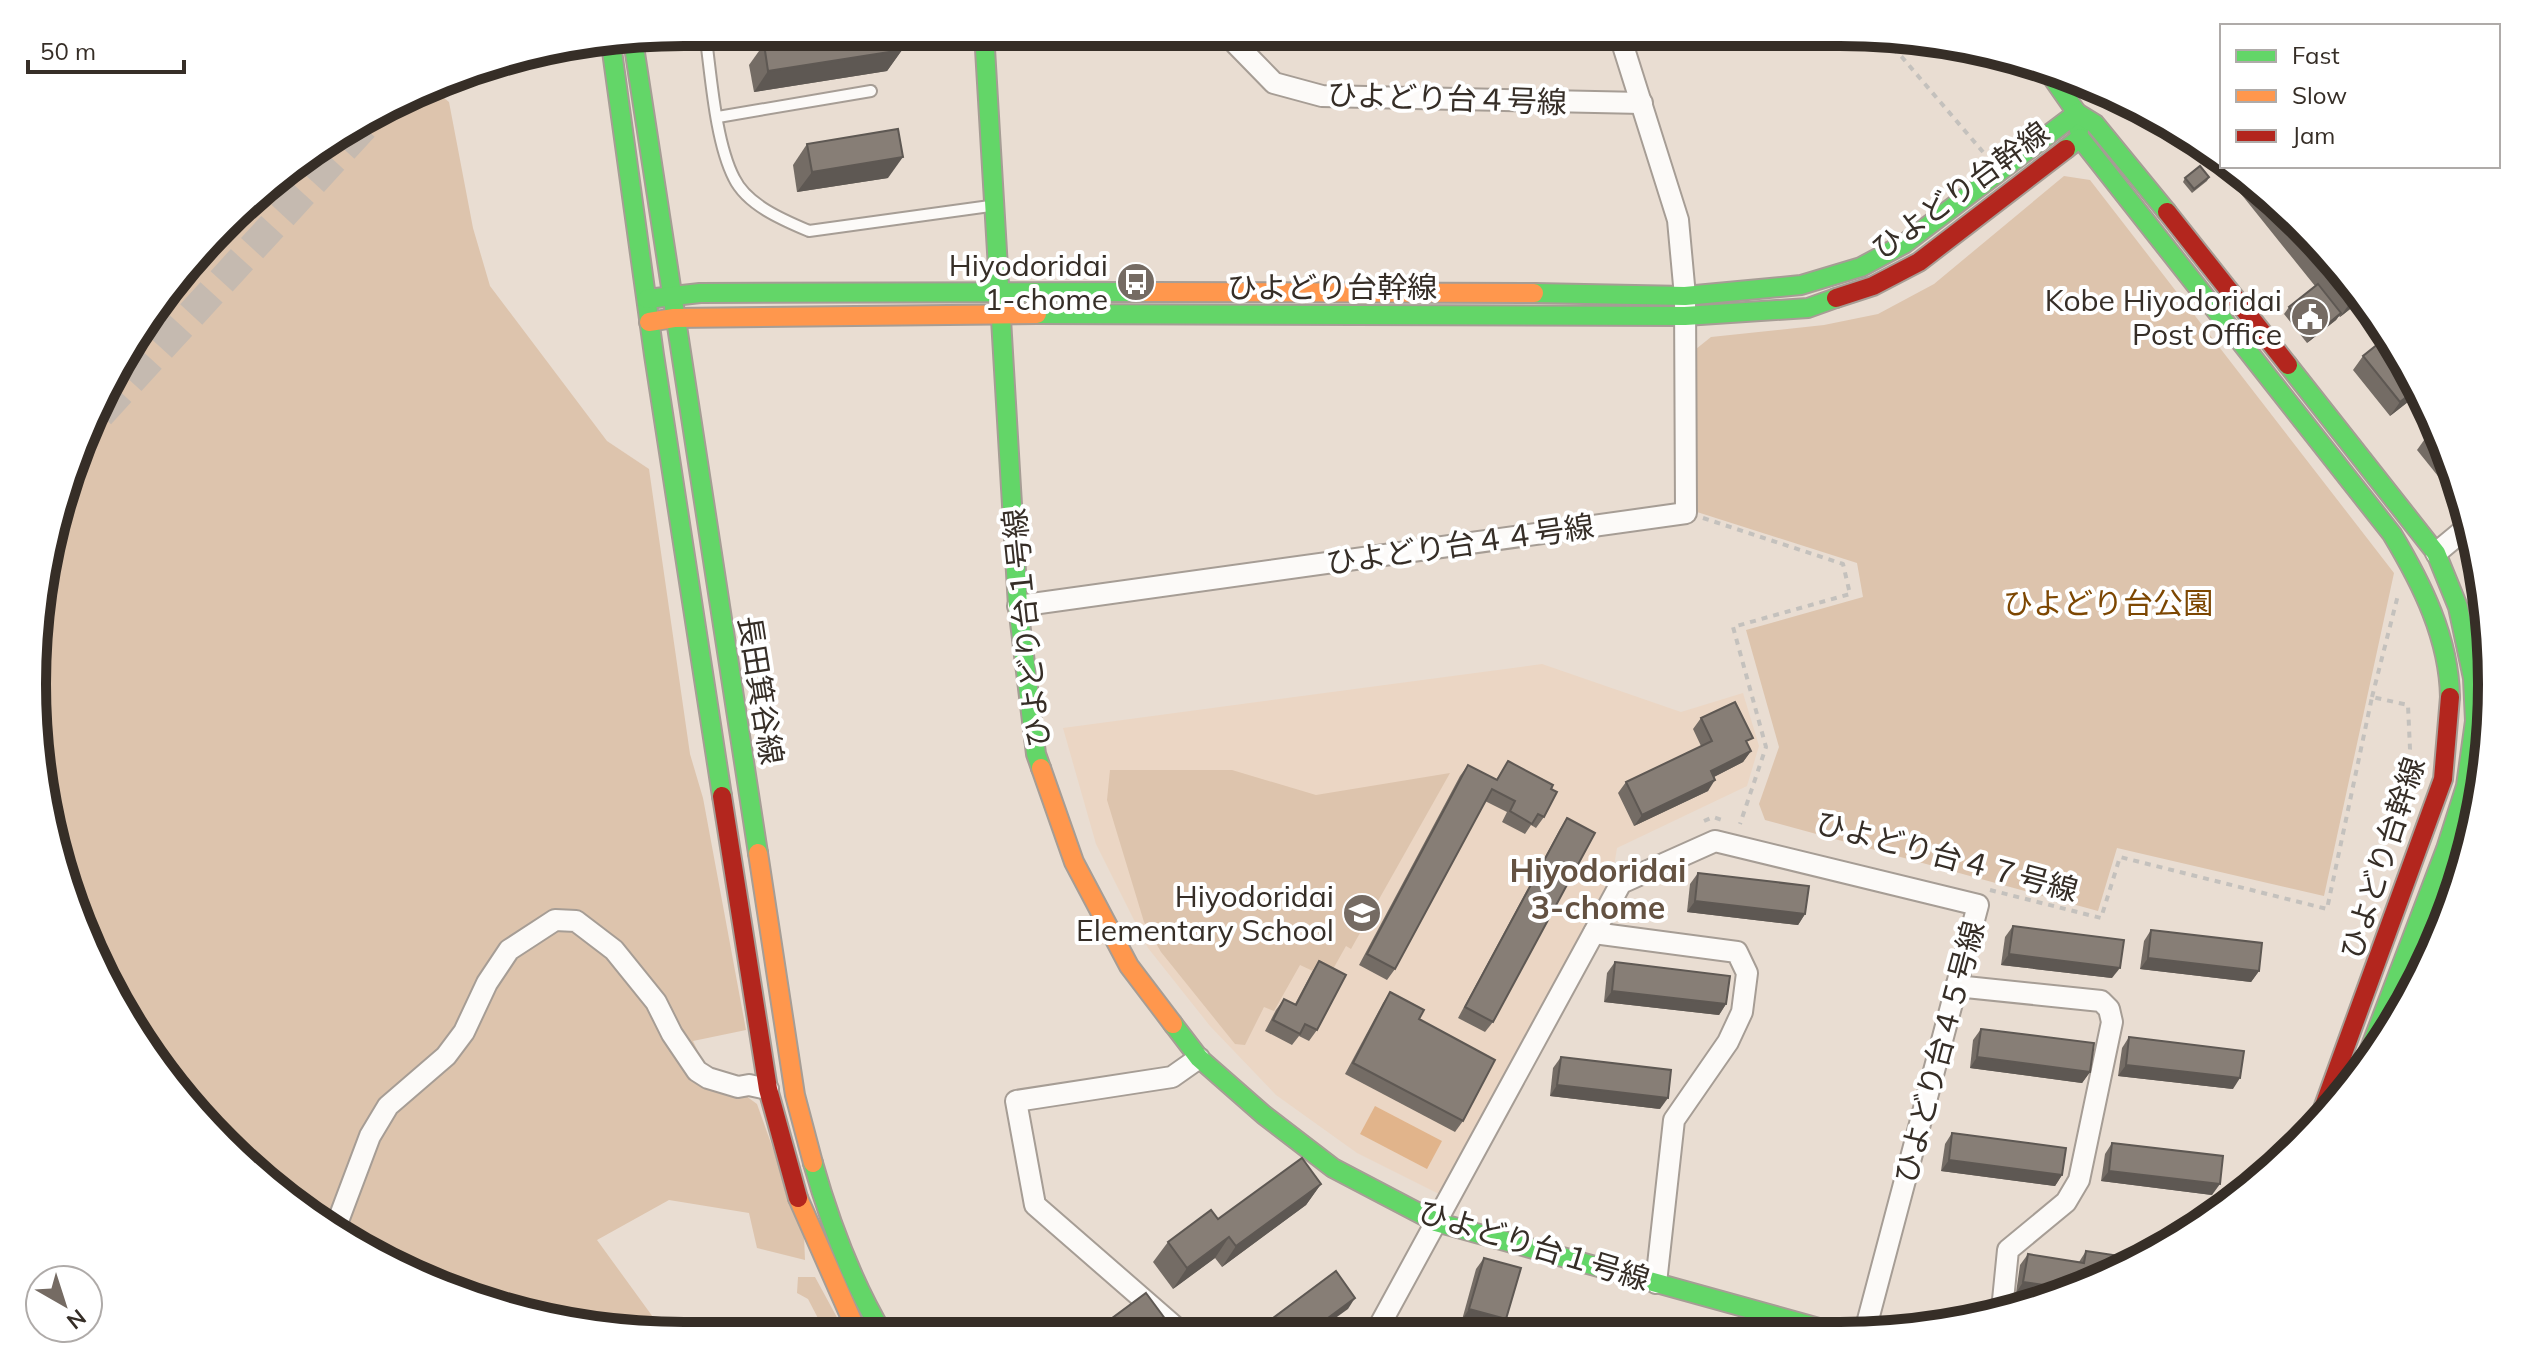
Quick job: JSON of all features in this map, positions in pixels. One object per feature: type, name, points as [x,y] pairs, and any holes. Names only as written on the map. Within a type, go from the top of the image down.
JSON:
[{"type":"street","name":"ひよどり台１号線","points":[[985,46],[1018,606],[1036,754],[1074,862],[1129,966],[1199,1058],[1264,1115],[1333,1168],[1436,1222],[1797,1322]]},
{"type":"street","name":"ひよどり台４号線","points":[[1238,46],[1274,83],[1322,96],[1642,103]]},
{"type":"street","points":[[1623,46],[1678,220],[1685,306],[1686,513]]},
{"type":"street","name":"長田箕谷線","points":[[634,48],[795,1095],[820,1189],[847,1268],[876,1322]]},
{"type":"street","name":"長田箕谷線","points":[[611,50],[649,322],[768,1089],[796,1194],[853,1322]]},
{"type":"street","points":[[2057,85],[2077,113],[2080,138]]},
{"type":"street","name":"ひよどり台幹線","points":[[647,299],[700,293],[1453,291],[1685,306],[1801,285],[1861,267],[1904,244],[2077,113],[2095,124],[2436,553],[2458,607],[2473,678],[2475,721],[2466,786],[2446,849],[2380,1023]]},
{"type":"street","points":[[2080,138],[2095,124]]},
{"type":"street","name":"ひよどり台幹線","points":[[649,322],[674,318],[1002,314],[1685,306],[1808,308],[1873,286],[1919,262],[2080,138],[2392,534],[2436,615],[2450,683],[2450,719],[2443,779],[2328,1095]]},
{"type":"street","name":"ひよどり台４４号線","points":[[1018,606],[1686,513]]},
{"type":"street","points":[[2436,553],[2460,533]]},
{"type":"street","name":"ひよどり台４５号線","points":[[1381,1322],[1621,883],[1715,841],[1978,905],[1868,1321]]},
{"type":"street","points":[[339,1220],[370,1136],[388,1106],[446,1056],[464,1032],[487,983],[509,950],[555,920],[576,921],[614,950],[656,1002],[672,1034],[697,1071],[708,1078],[738,1087],[749,1085],[768,1089]]},
{"type":"street","points":[[1594,933],[1737,952],[1747,973],[1742,1012],[1728,1042],[1674,1120],[1656,1283]]},
{"type":"street","points":[[1956,986],[2101,1001],[2109,1009],[2112,1022],[2079,1180],[2066,1202],[2008,1250],[2003,1300]]},
{"type":"street","points":[[1169,1322],[1035,1205],[1016,1101],[1172,1077],[1199,1058]]},
{"type":"lane","points":[[707,46],[723,147],[734,180],[750,198],[783,220],[809,231],[995,205]]},
{"type":"lane","points":[[718,117],[871,91]]},
{"type":"path","points":[[1892,48],[1987,157]]},
{"type":"path","points":[[1686,513],[1843,564],[1850,594],[1733,627],[1766,747],[1740,824]]},
{"type":"path","name":"ひよどり台４７号線","points":[[1980,887],[2101,918],[2120,857],[2327,909],[2398,591]]},
{"type":"path","points":[[2372,697],[2408,705],[2410,749],[2405,790],[2421,794]]},
{"type":"path","points":[[1699,823],[1713,817],[1726,821]]},
{"type":"shaded area","name":"Hiyodoridai Elementary School","points":[[1542,664],[1681,712],[1743,693],[1759,746],[1747,786],[1617,848],[1612,878],[1439,1194],[1357,1153],[1276,1095],[1210,1026],[1148,948],[1096,844],[1063,728]]},
{"type":"shaded area","points":[[1375,1106],[1442,1141],[1427,1169],[1360,1134]]},
{"type":"green space","points":[[440,95],[449,102],[473,228],[490,286],[607,441],[649,469],[690,754],[703,798],[746,1030],[693,1041],[705,1066],[757,1104],[804,1236],[805,1260],[757,1248],[749,1213],[669,1200],[597,1240],[656,1321],[560,1310],[479,1288],[440,1273],[365,1237],[263,1164],[204,1105],[131,1003],[80,889],[58,808],[51,767],[47,726],[47,642],[58,560],[80,479],[131,365],[204,263],[263,204],[365,131]]},
{"type":"green space","name":"ひよどり台公園","points":[[2064,176],[2090,180],[2394,573],[2324,896],[2117,848],[2098,911],[1765,820],[1759,804],[1779,747],[1746,630],[1863,597],[1857,563],[1697,512],[1696,349],[1711,337],[1824,325],[1878,314],[1934,284]]},
{"type":"green space","points":[[1110,770],[1232,770],[1316,795],[1450,773],[1351,949],[1346,946],[1328,978],[1300,965],[1274,1011],[1264,1007],[1245,1045],[1235,1044],[1161,952],[1144,922],[1107,800]]},
{"type":"green space","points":[[798,1277],[815,1277],[839,1322],[820,1322],[808,1299],[797,1293]]},
{"type":"building","points":[[764,46],[901,46],[902,50],[768,71]]},
{"type":"building","points":[[898,129],[903,157],[812,172],[807,144]]},
{"type":"building","points":[[2200,166],[2209,177],[2194,189],[2185,178]]},
{"type":"building","points":[[2307,250],[2320,263],[2350,303]]},
{"type":"building","points":[[2318,284],[2341,313],[2313,336],[2289,307]]},
{"type":"building","points":[[2379,343],[2409,395],[2400,402],[2363,356]]},
{"type":"building","points":[[1735,702],[1753,738],[1746,741],[1751,751],[1711,771],[1715,780],[1642,815],[1626,782],[1712,741],[1701,718]]},
{"type":"building","points":[[1508,761],[1553,785],[1551,789],[1557,792],[1544,817],[1538,814],[1532,824],[1510,811],[1515,801],[1492,789],[1395,969],[1367,954],[1468,765],[1497,780]]},
{"type":"building","points":[[1567,818],[1595,833],[1493,1022],[1465,1007]]},
{"type":"building","points":[[1698,873],[1809,886],[1805,914],[1695,901]]},
{"type":"building","points":[[2013,926],[2124,940],[2120,968],[2009,954]]},
{"type":"building","points":[[2151,930],[2262,943],[2259,971],[2148,958]]},
{"type":"building","points":[[1319,961],[1346,975],[1317,1030],[1305,1024],[1300,1034],[1273,1020],[1284,999],[1296,1005]]},
{"type":"building","points":[[1615,962],[1730,976],[1726,1004],[1612,991]]},
{"type":"building","points":[[1390,992],[1424,1010],[1419,1019],[1495,1060],[1463,1121],[1353,1063]]},
{"type":"building","points":[[1981,1029],[2094,1043],[2090,1072],[1977,1057]]},
{"type":"building","points":[[2129,1037],[2244,1051],[2240,1078],[2126,1065]]},
{"type":"building","points":[[1561,1057],[1671,1070],[1668,1098],[1557,1085]]},
{"type":"building","points":[[1952,1133],[2066,1148],[2062,1175],[1949,1160]]},
{"type":"building","points":[[2112,1143],[2223,1156],[2220,1184],[2109,1171]]},
{"type":"building","points":[[1302,1158],[1321,1184],[1236,1246],[1229,1237],[1187,1268],[1168,1242],[1211,1210],[1218,1219]]},
{"type":"building","points":[[2086,1251],[2121,1256],[2050,1286],[2023,1282],[2028,1254],[2084,1263]]},
{"type":"building","points":[[1484,1258],[1521,1268],[1506,1319],[1469,1309]]},
{"type":"building","points":[[1336,1271],[1355,1298],[1323,1322],[1268,1322]]},
{"type":"building","points":[[1146,1293],[1166,1320],[1163,1322],[1107,1322]]},
{"type":"tunnel","points":[[113,400],[351,140]]},
{"type":"traffic: fast","points":[[985,46],[1018,606],[1036,754],[1041,768]]},
{"type":"traffic: fast","points":[[634,48],[758,853]]},
{"type":"traffic: fast","points":[[612,50],[654,355],[722,796]]},
{"type":"traffic: fast","points":[[2057,85],[2077,113],[2079,131]]},
{"type":"traffic: fast","points":[[1534,293],[1685,296],[1801,285],[1861,267],[1904,244],[2077,113],[2095,124],[2167,212]]},
{"type":"traffic: fast","points":[[2066,149],[2080,138],[2392,534],[2432,612],[2445,654],[2450,697]]},
{"type":"traffic: fast","points":[[647,299],[700,293],[1146,292]]},
{"type":"traffic: fast","points":[[1037,314],[1685,316],[1808,308],[1836,298]]},
{"type":"traffic: fast","points":[[2288,365],[2436,553],[2458,607],[2473,678],[2475,721],[2466,786],[2446,849],[2380,1023]]},
{"type":"traffic: fast","points":[[1173,1024],[1199,1058],[1264,1115],[1333,1168],[1436,1222],[1797,1322]]},
{"type":"traffic: fast","points":[[813,1163],[842,1251],[877,1322]]},
{"type":"traffic: slow","points":[[1146,292],[1534,293]]},
{"type":"traffic: slow","points":[[649,322],[674,318],[1037,314]]},
{"type":"traffic: slow","points":[[1041,768],[1074,862],[1129,966],[1173,1024]]},
{"type":"traffic: slow","points":[[758,853],[795,1095],[813,1163]]},
{"type":"traffic: slow","points":[[798,1198],[853,1322]]},
{"type":"traffic: jam","points":[[1836,298],[1873,286],[1919,262],[2066,149]]},
{"type":"traffic: jam","points":[[2167,212],[2288,365]]},
{"type":"traffic: jam","points":[[2328,1095],[2443,779],[2450,697]]},
{"type":"traffic: jam","points":[[722,796],[768,1089],[798,1198]]},
{"type":"place","name":"Hiyodoridai 1-chome","points":[[1136,282]]},
{"type":"place","name":"Kobe Hiyodoridai Post Office","points":[[2310,317]]},
{"type":"place","name":"Hiyodoridai Elementary School","points":[[1362,913]]},
{"type":"district","name":"Hiyodoridai 3-chome","points":[[1598,888]]}]
